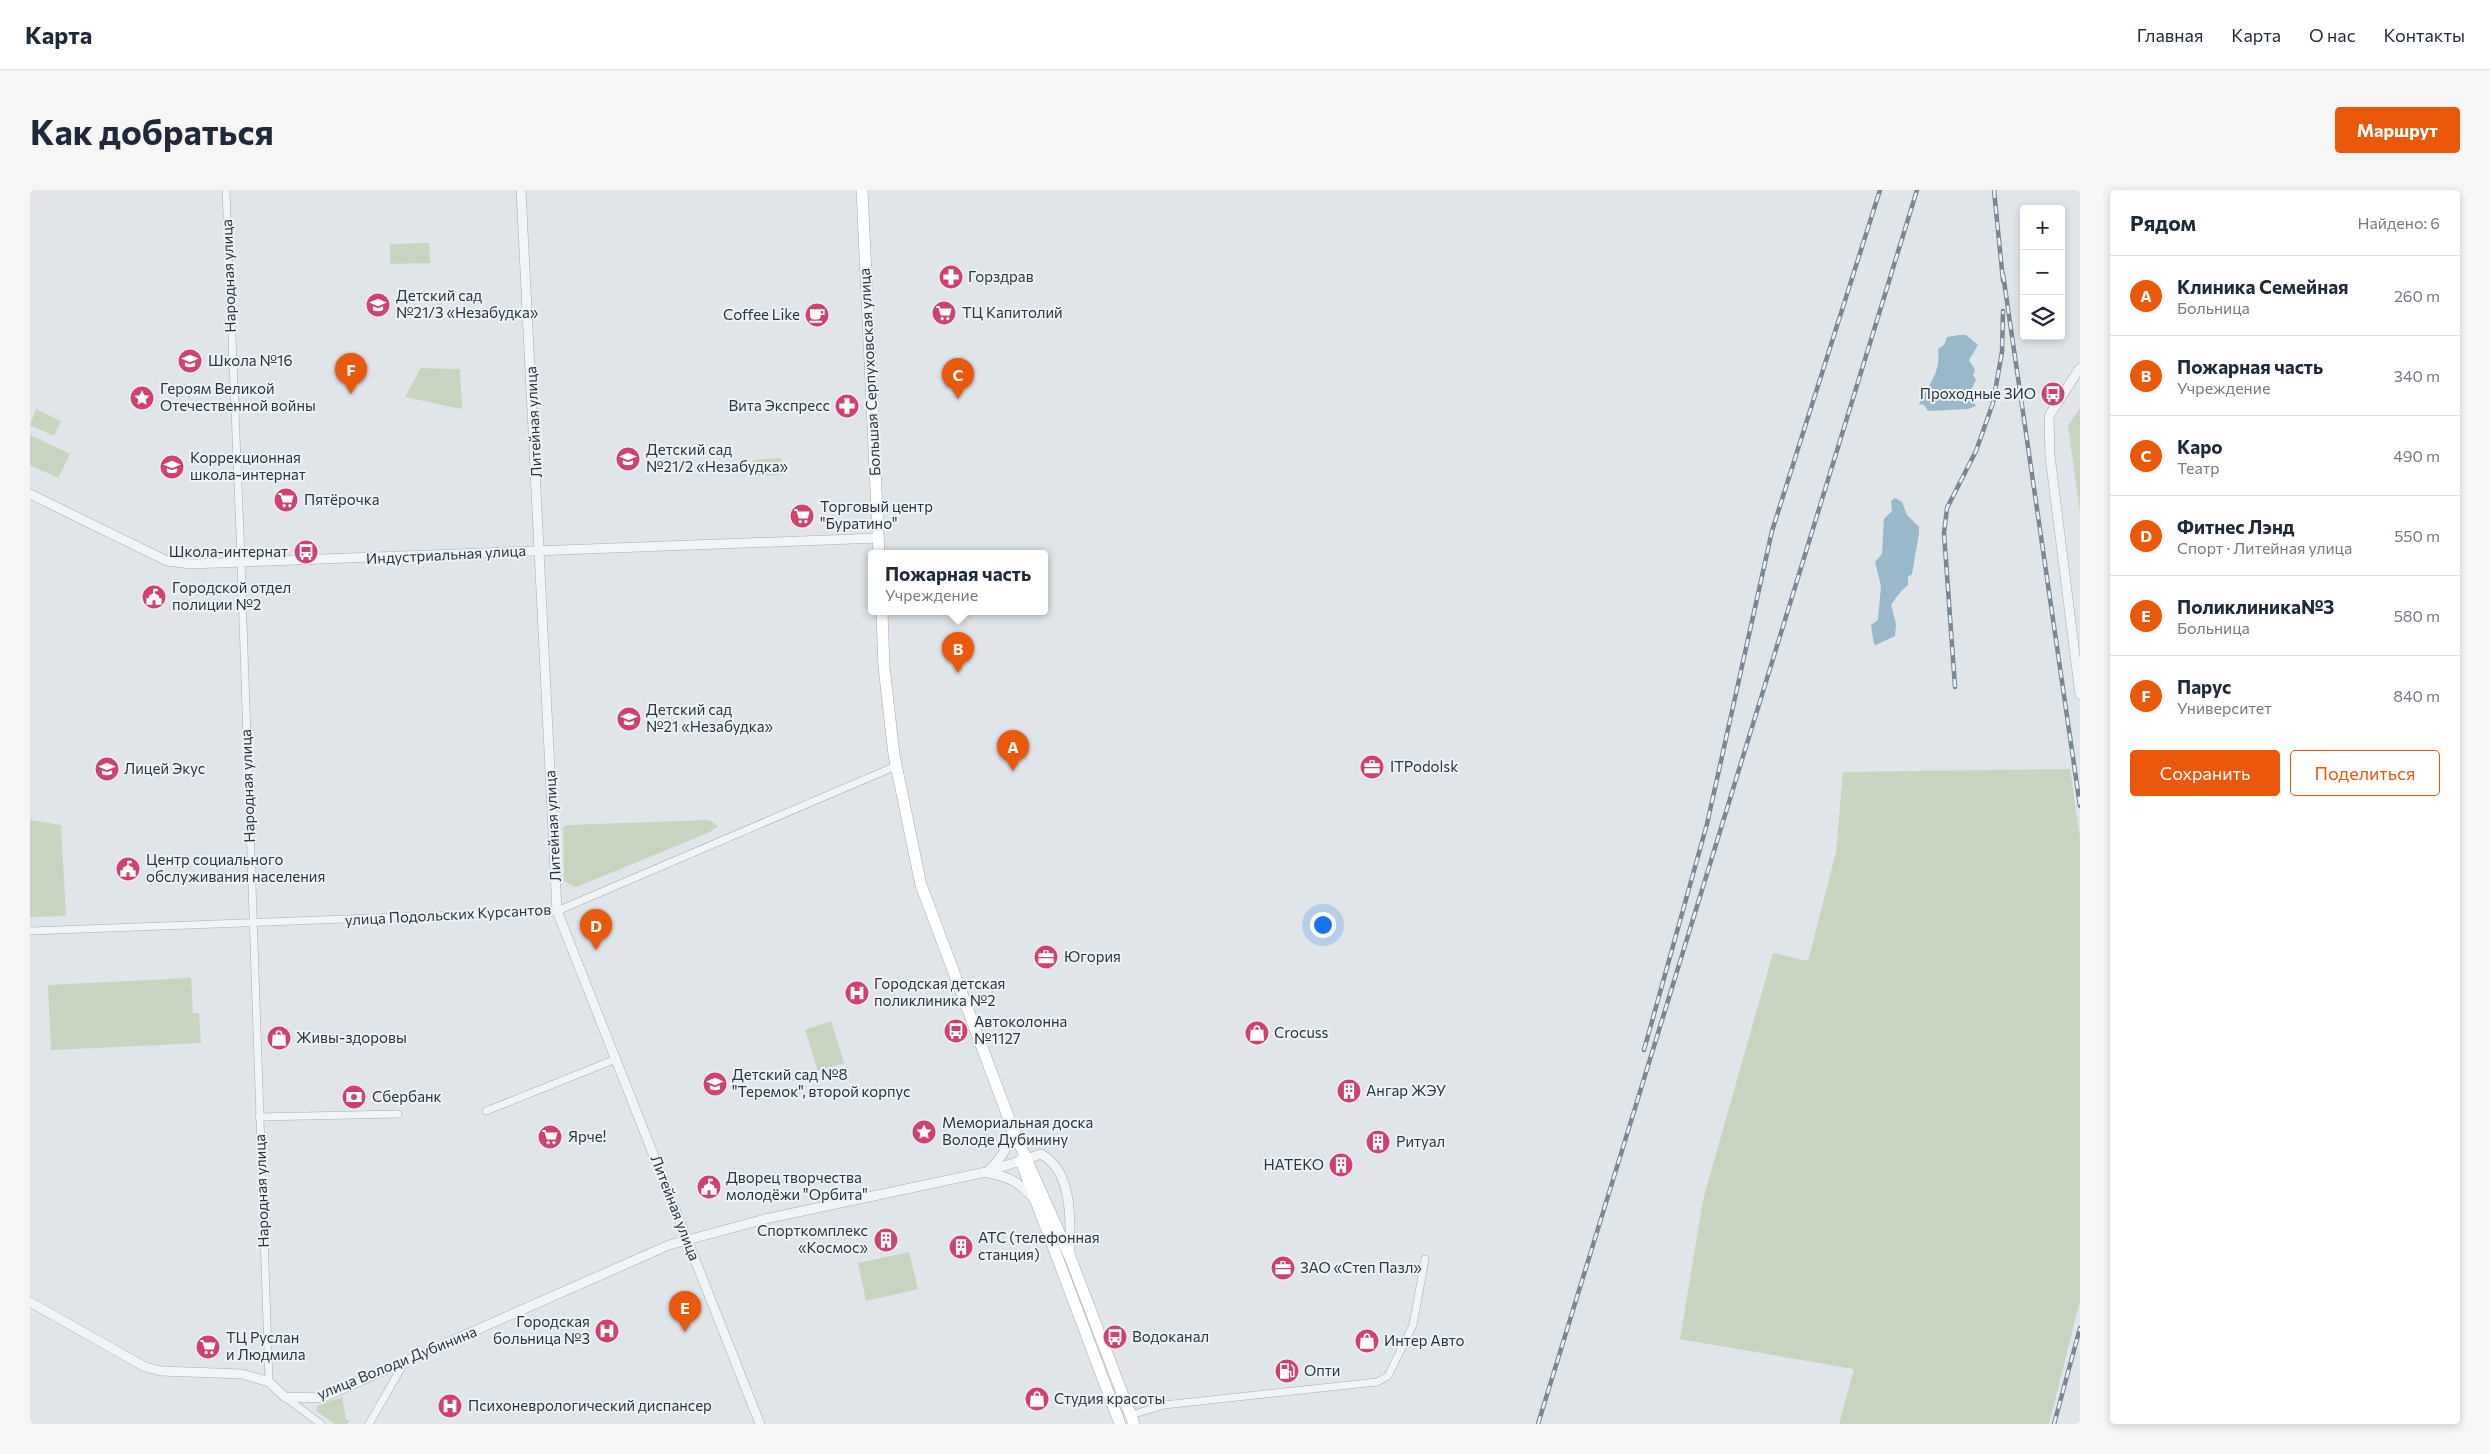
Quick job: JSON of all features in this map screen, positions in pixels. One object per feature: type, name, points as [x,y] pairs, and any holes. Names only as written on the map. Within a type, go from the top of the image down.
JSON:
[{"type":"main road","name":"Большая Серпуховская улица","points":[[862,190],[879,550]]},
{"type":"main road","points":[[882,615],[884,667],[896,766],[920,885],[1024,1159],[1070,1257],[1133,1420]]},
{"type":"main road","points":[[1024,1159],[1034,1199],[1120,1424]]},
{"type":"street","name":"Народная улица","points":[[226,190],[241,563],[269,1382]]},
{"type":"street","name":"Литейная улица","points":[[521,190],[557,911],[760,1424]]},
{"type":"street","points":[[2080,368],[2050,416],[2050,456],[2080,695]]},
{"type":"street","name":"Индустриальная улица","points":[[30,494],[167,560],[191,564],[878,538]]},
{"type":"street","name":"улица Подольских Курсантов","points":[[30,931],[557,911],[896,766]]},
{"type":"street","points":[[486,1111],[616,1059]]},
{"type":"street","points":[[259,1117],[398,1114]]},
{"type":"street","points":[[986,1172],[1000,1159],[1006,1150],[1012,1127]]},
{"type":"street","points":[[1024,1159],[1041,1154],[1051,1159],[1056,1168],[1070,1209],[1070,1257]]},
{"type":"street","name":"улица Володи Дубинина","points":[[285,1397],[322,1398],[687,1239],[774,1216],[986,1172],[1024,1159]]},
{"type":"street","points":[[986,1172],[1003,1175],[1018,1182],[1034,1199]]},
{"type":"street","points":[[1133,1420],[1164,1405],[1378,1382],[1388,1376],[1413,1325],[1425,1259]]},
{"type":"street","points":[[30,1302],[145,1367],[161,1371],[242,1374],[269,1382],[285,1397],[321,1424]]},
{"type":"street","points":[[369,1424],[404,1363]]},
{"type":"green space","points":[[429,243],[430,263],[390,264],[390,244]]},
{"type":"green space","points":[[421,368],[460,369],[462,409],[405,397]]},
{"type":"green space","points":[[2080,408],[2080,512],[2068,426]]},
{"type":"green space","points":[[36,409],[61,421],[54,436],[30,425]]},
{"type":"green space","points":[[30,435],[70,454],[58,478],[30,465]]},
{"type":"green space","points":[[781,458],[782,475],[754,476],[753,460]]},
{"type":"green space","points":[[2070,769],[2080,838],[2080,1300],[2049,1424],[1839,1424],[1854,1369],[1680,1339],[1703,1200],[1773,953],[1808,961],[1836,852],[1843,772]]},
{"type":"green space","points":[[30,820],[61,825],[66,916],[30,917]]},
{"type":"green space","points":[[709,820],[718,826],[708,833],[576,887],[564,881],[563,827],[568,825]]},
{"type":"green space","points":[[191,978],[193,1013],[199,1013],[201,1043],[51,1050],[48,985]]},
{"type":"green space","points":[[831,1021],[844,1063],[818,1071],[805,1030]]},
{"type":"green space","points":[[909,1252],[918,1289],[866,1301],[858,1263]]},
{"type":"green space","points":[[342,1397],[346,1420],[350,1420],[347,1424],[335,1424],[316,1411],[317,1406]]},
{"type":"water","points":[[1966,335],[1978,345],[1969,360],[1975,370],[1973,375],[1976,380],[1969,394],[1976,406],[1968,409],[1928,411],[1924,405],[1919,404],[1936,372],[1938,349],[1944,345],[1947,337]]},
{"type":"water","points":[[1895,498],[1902,502],[1907,515],[1919,527],[1919,533],[1912,574],[1908,577],[1908,585],[1900,592],[1891,605],[1896,624],[1895,636],[1876,645],[1874,644],[1871,625],[1878,620],[1881,586],[1875,562],[1882,554],[1884,519],[1892,511],[1891,501]]},
{"type":"railway","points":[[1644,1050],[1707,824],[1772,531],[1880,190]]},
{"type":"railway","points":[[1538,1424],[1917,190]]},
{"type":"railway","points":[[1994,190],[2003,281]]},
{"type":"railway","points":[[2003,274],[2080,806]]},
{"type":"railway","points":[[1955,687],[1944,533],[1947,508],[1976,451],[1993,403],[2002,352],[2003,311]]},
{"type":"railway","points":[[2054,1424],[2080,1328]]},
{"type":"place","name":"Горздрав","points":[[951,277]]},
{"type":"place","name":"Детский сад №21/3 «Незабудка»","points":[[378,305]]},
{"type":"place","name":"ТЦ Капитолий","points":[[944,313]]},
{"type":"place","name":"Coffee Like","points":[[817,315]]},
{"type":"place","name":"Школа №16","points":[[190,361]]},
{"type":"place","name":"Парус","points":[[351,394]]},
{"type":"place","name":"Проходные ЗИО","points":[[2053,394]]},
{"type":"place","name":"Героям Великой Отечественной войны","points":[[142,398]]},
{"type":"place","name":"Каро","points":[[958,399]]},
{"type":"place","name":"Вита Экспресс","points":[[847,406]]},
{"type":"place","name":"Детский сад №21/2 «Незабудка»","points":[[628,459]]},
{"type":"place","name":"Коррекционная школа-интернат","points":[[172,467]]},
{"type":"place","name":"Пятёрочка","points":[[286,500]]},
{"type":"place","name":"Торговый центр \"Буратино\"","points":[[802,516]]},
{"type":"place","name":"Школа-интернат","points":[[306,552]]},
{"type":"place","name":"Городской отдел полиции №2","points":[[154,597]]},
{"type":"place","name":"Пожарная часть","points":[[958,673]]},
{"type":"place","name":"Детский сад №21 «Незабудка»","points":[[629,719]]},
{"type":"place","name":"ITPodolsk","points":[[1372,767]]},
{"type":"place","name":"Лицей Экус","points":[[107,769]]},
{"type":"place","name":"Клиника Семейная","points":[[1013,771]]},
{"type":"place","name":"Центр социального обслуживания населения","points":[[128,869]]},
{"type":"place","name":"Фитнес Лэнд","points":[[596,950]]},
{"type":"place","name":"Югория","points":[[1046,957]]},
{"type":"place","name":"Городская детская поликлиника №2","points":[[857,993]]},
{"type":"place","name":"Автоколонна №1127","points":[[956,1031]]},
{"type":"place","name":"Crocuss","points":[[1257,1033]]},
{"type":"place","name":"Живы-здоровы","points":[[279,1038]]},
{"type":"place","name":"Детский сад №8 \"Теремок\", второй корпус","points":[[715,1084]]},
{"type":"place","name":"Ангар ЖЭУ","points":[[1349,1091]]},
{"type":"place","name":"Сбербанк","points":[[354,1097]]},
{"type":"place","name":"Мемориальная доска Володе Дубинину","points":[[924,1132]]},
{"type":"place","name":"Ярче!","points":[[550,1137]]},
{"type":"place","name":"Ритуал","points":[[1378,1142]]},
{"type":"place","name":"НАТЕКО","points":[[1341,1165]]},
{"type":"place","name":"Дворец творчества молодёжи \"Орбита\"","points":[[709,1187]]},
{"type":"place","name":"Спорткомплекс «Космос»","points":[[886,1240]]},
{"type":"place","name":"АТС (телефонная станция)","points":[[961,1247]]},
{"type":"place","name":"ЗАО «Степ Пазл»","points":[[1283,1268]]},
{"type":"place","name":"Городская больница №3","points":[[607,1331]]},
{"type":"place","name":"Поликлиника№3","points":[[685,1332]]},
{"type":"place","name":"Водоканал","points":[[1115,1337]]},
{"type":"place","name":"Интер Авто","points":[[1367,1341]]},
{"type":"place","name":"ТЦ Руслан и Людмила","points":[[208,1347]]},
{"type":"place","name":"Опти","points":[[1287,1371]]},
{"type":"place","name":"Студия красоты","points":[[1037,1399]]},
{"type":"place","name":"Психоневрологический диспансер","points":[[450,1406]]}]
